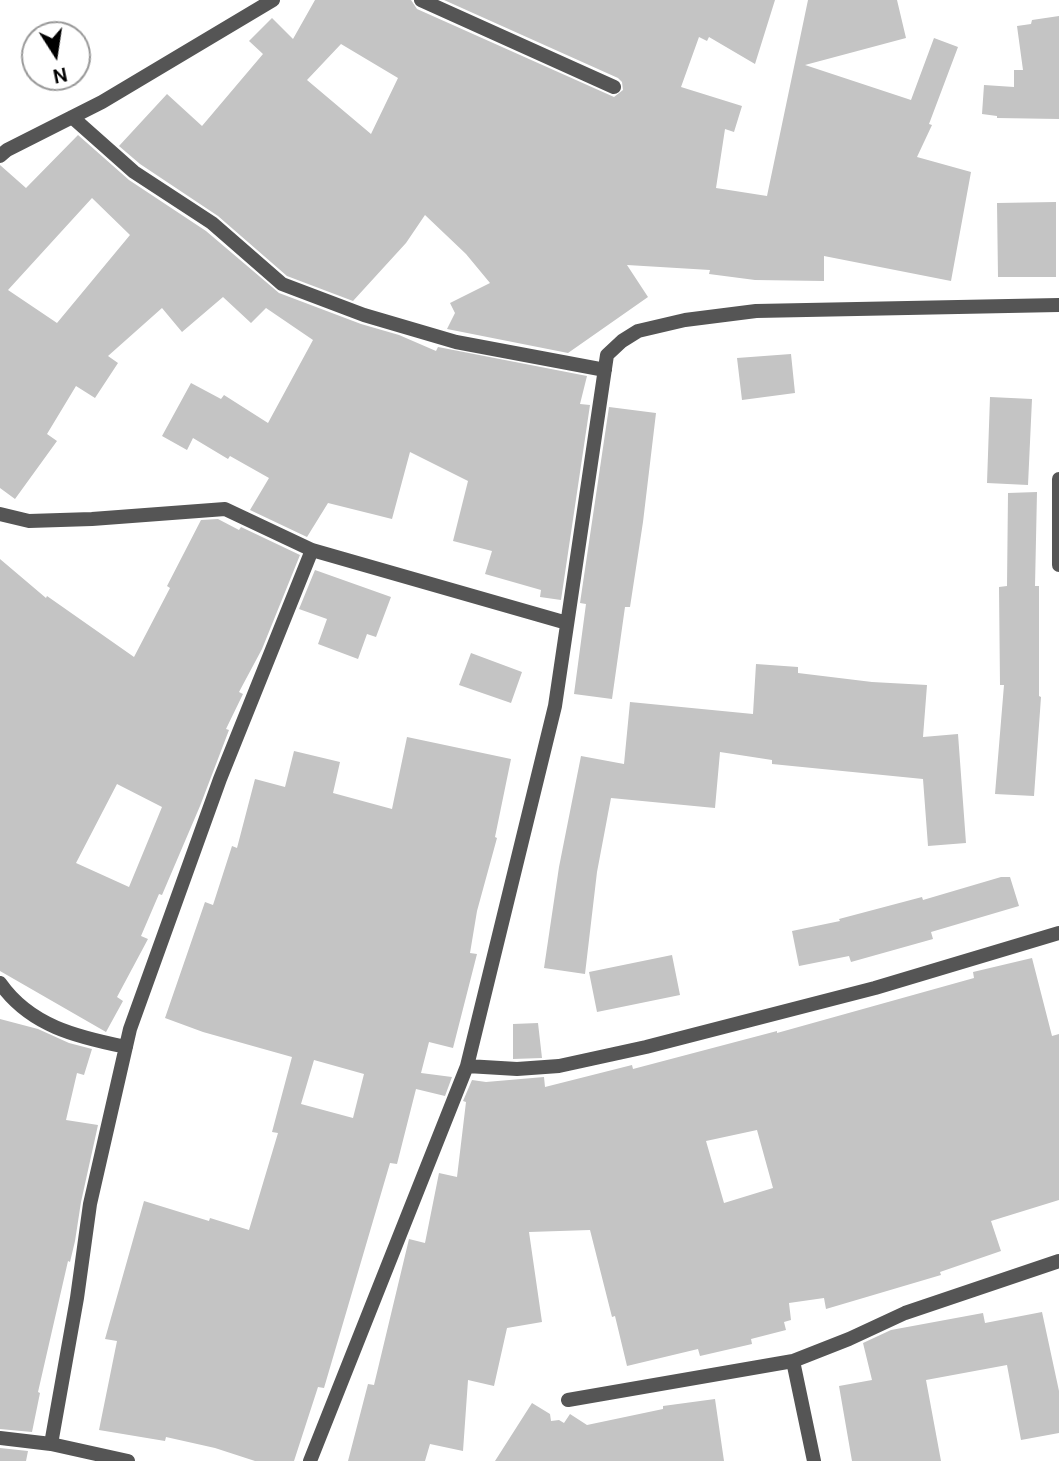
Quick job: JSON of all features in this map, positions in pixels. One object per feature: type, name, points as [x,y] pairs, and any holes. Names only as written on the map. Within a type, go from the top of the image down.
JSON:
[{"type":"street","points":[[0,156],[102,102],[273,0]]},
{"type":"street","points":[[421,0],[614,88]]},
{"type":"street","points":[[72,117],[134,172],[212,223],[282,284],[364,315],[456,342],[605,370]]},
{"type":"street","points":[[310,1461],[467,1066],[555,706],[607,355],[638,331],[685,320],[756,311],[1059,305]]},
{"type":"street","points":[[1059,479],[1059,565]]},
{"type":"street","points":[[0,514],[29,521],[225,509],[312,550],[567,623]]},
{"type":"street","points":[[51,1444],[77,1298],[90,1204],[130,1029],[220,779],[312,550]]},
{"type":"street","points":[[467,1066],[517,1069],[559,1066],[634,1050],[875,988],[1059,933]]},
{"type":"street","points":[[0,984],[22,1010],[54,1027],[87,1039],[126,1047]]},
{"type":"street","points":[[568,1400],[793,1361],[905,1313],[1059,1261]]},
{"type":"street","points":[[793,1361],[814,1461]]},
{"type":"street","points":[[0,1438],[51,1444],[128,1461]]},
{"type":"building","points":[[315,0],[411,0],[417,9],[614,97],[623,90],[622,82],[618,78],[444,0],[775,0],[755,64],[709,37],[707,41],[699,37],[681,87],[742,106],[734,132],[725,129],[716,188],[767,196],[808,0],[897,0],[906,38],[805,65],[911,100],[934,38],[958,47],[929,124],[932,125],[917,157],[971,172],[951,281],[824,256],[824,281],[755,280],[709,274],[710,270],[627,265],[648,297],[568,353],[447,329],[455,313],[450,303],[490,283],[466,254],[425,215],[406,243],[353,301],[287,276],[218,216],[140,164],[119,146],[167,94],[202,126],[263,54],[249,41],[272,18],[293,39]],"holes":[[[341,44],[398,78],[371,134],[307,80]]]},
{"type":"building","points":[[1059,16],[1059,119],[997,118],[982,114],[984,85],[1014,87],[1014,70],[1023,70],[1017,26],[1031,24],[1032,20]]},
{"type":"building","points":[[78,135],[129,180],[206,231],[279,293],[361,324],[399,335],[436,351],[438,347],[587,376],[580,404],[590,405],[561,600],[540,597],[541,590],[485,574],[492,551],[453,541],[468,481],[410,452],[392,519],[328,503],[307,537],[250,510],[269,478],[230,456],[228,459],[193,438],[187,450],[162,436],[191,383],[221,399],[224,395],[268,423],[313,340],[266,308],[251,323],[223,297],[182,332],[162,308],[108,356],[118,363],[95,398],[76,386],[47,434],[57,441],[15,499],[0,488],[0,165],[26,188]],"holes":[[[92,198],[130,235],[57,323],[8,290]]]},
{"type":"building","points":[[1056,202],[1056,277],[998,277],[997,203]]},
{"type":"building","points":[[791,354],[795,393],[742,400],[737,358]]},
{"type":"building","points":[[990,397],[1032,399],[1028,485],[987,483]]},
{"type":"building","points":[[609,407],[656,413],[630,607],[625,607],[612,699],[574,694],[586,604],[580,603]]},
{"type":"building","points":[[1037,492],[1035,586],[1039,586],[1041,697],[1034,796],[995,794],[1004,685],[1000,685],[999,587],[1007,586],[1008,493]]},
{"type":"building","points":[[218,519],[239,530],[241,527],[300,555],[262,649],[239,692],[243,694],[226,729],[229,730],[200,806],[162,895],[159,894],[141,936],[148,939],[117,997],[123,1001],[106,1032],[0,971],[0,559],[46,598],[47,596],[134,657],[201,520]],"holes":[[[117,784],[162,807],[129,887],[76,863]]]},
{"type":"building","points":[[315,570],[391,597],[376,637],[367,634],[358,659],[318,644],[327,619],[299,609]]},
{"type":"building","points":[[471,653],[522,672],[511,703],[459,685]]},
{"type":"building","points":[[756,664],[798,667],[798,673],[872,682],[927,685],[923,737],[958,734],[966,843],[928,846],[923,779],[772,764],[772,760],[720,752],[715,808],[611,798],[597,872],[585,974],[544,968],[559,867],[581,756],[624,764],[630,702],[753,714]]},
{"type":"building","points":[[407,737],[511,759],[495,837],[497,838],[477,911],[470,953],[477,954],[453,1048],[429,1042],[421,1073],[452,1077],[445,1096],[416,1089],[397,1164],[390,1163],[324,1388],[318,1387],[294,1461],[255,1461],[215,1448],[166,1437],[165,1441],[99,1430],[117,1341],[105,1339],[144,1201],[249,1230],[278,1133],[272,1132],[292,1057],[203,1032],[165,1018],[205,902],[213,905],[232,846],[237,848],[255,779],[285,787],[294,751],[340,762],[333,793],[392,809]],"holes":[[[314,1060],[364,1074],[353,1118],[301,1104]]]},
{"type":"building","points":[[1001,877],[1010,877],[1019,906],[931,932],[933,939],[851,962],[849,956],[799,966],[792,931],[840,921],[839,919],[922,897],[923,900]]},
{"type":"building","points":[[672,955],[680,995],[597,1012],[589,972]]},
{"type":"building","points":[[1032,958],[1052,1036],[1059,1034],[1059,1200],[991,1221],[1001,1251],[940,1272],[941,1275],[826,1309],[824,1298],[789,1303],[791,1320],[784,1322],[786,1330],[751,1339],[752,1344],[700,1356],[698,1349],[627,1366],[590,1230],[529,1232],[542,1322],[507,1328],[494,1386],[468,1380],[463,1451],[430,1444],[425,1461],[348,1461],[368,1384],[374,1385],[409,1239],[425,1243],[439,1173],[457,1177],[466,1102],[463,1101],[472,1080],[486,1082],[544,1077],[545,1087],[632,1065],[633,1069],[777,1033],[974,978],[973,972]],"holes":[[[757,1130],[773,1188],[724,1203],[706,1141]]]},
{"type":"building","points":[[0,1019],[38,1029],[69,1043],[92,1049],[84,1075],[77,1073],[66,1120],[98,1125],[75,1241],[38,1392],[40,1393],[32,1432],[0,1429]]},
{"type":"building","points":[[538,1023],[542,1058],[513,1059],[513,1024]]},
{"type":"building","points":[[1042,1312],[1059,1391],[1059,1433],[1021,1440],[1007,1365],[926,1380],[941,1461],[852,1461],[839,1386],[872,1380],[863,1343],[891,1330],[983,1313],[985,1323]]},
{"type":"building","points":[[715,1399],[724,1461],[495,1461],[532,1403],[550,1414],[551,1421],[559,1420],[564,1423],[570,1414],[587,1425],[663,1409],[663,1406]]},
{"type":"building","points":[[0,1448],[28,1451],[26,1461],[0,1461]]}]
